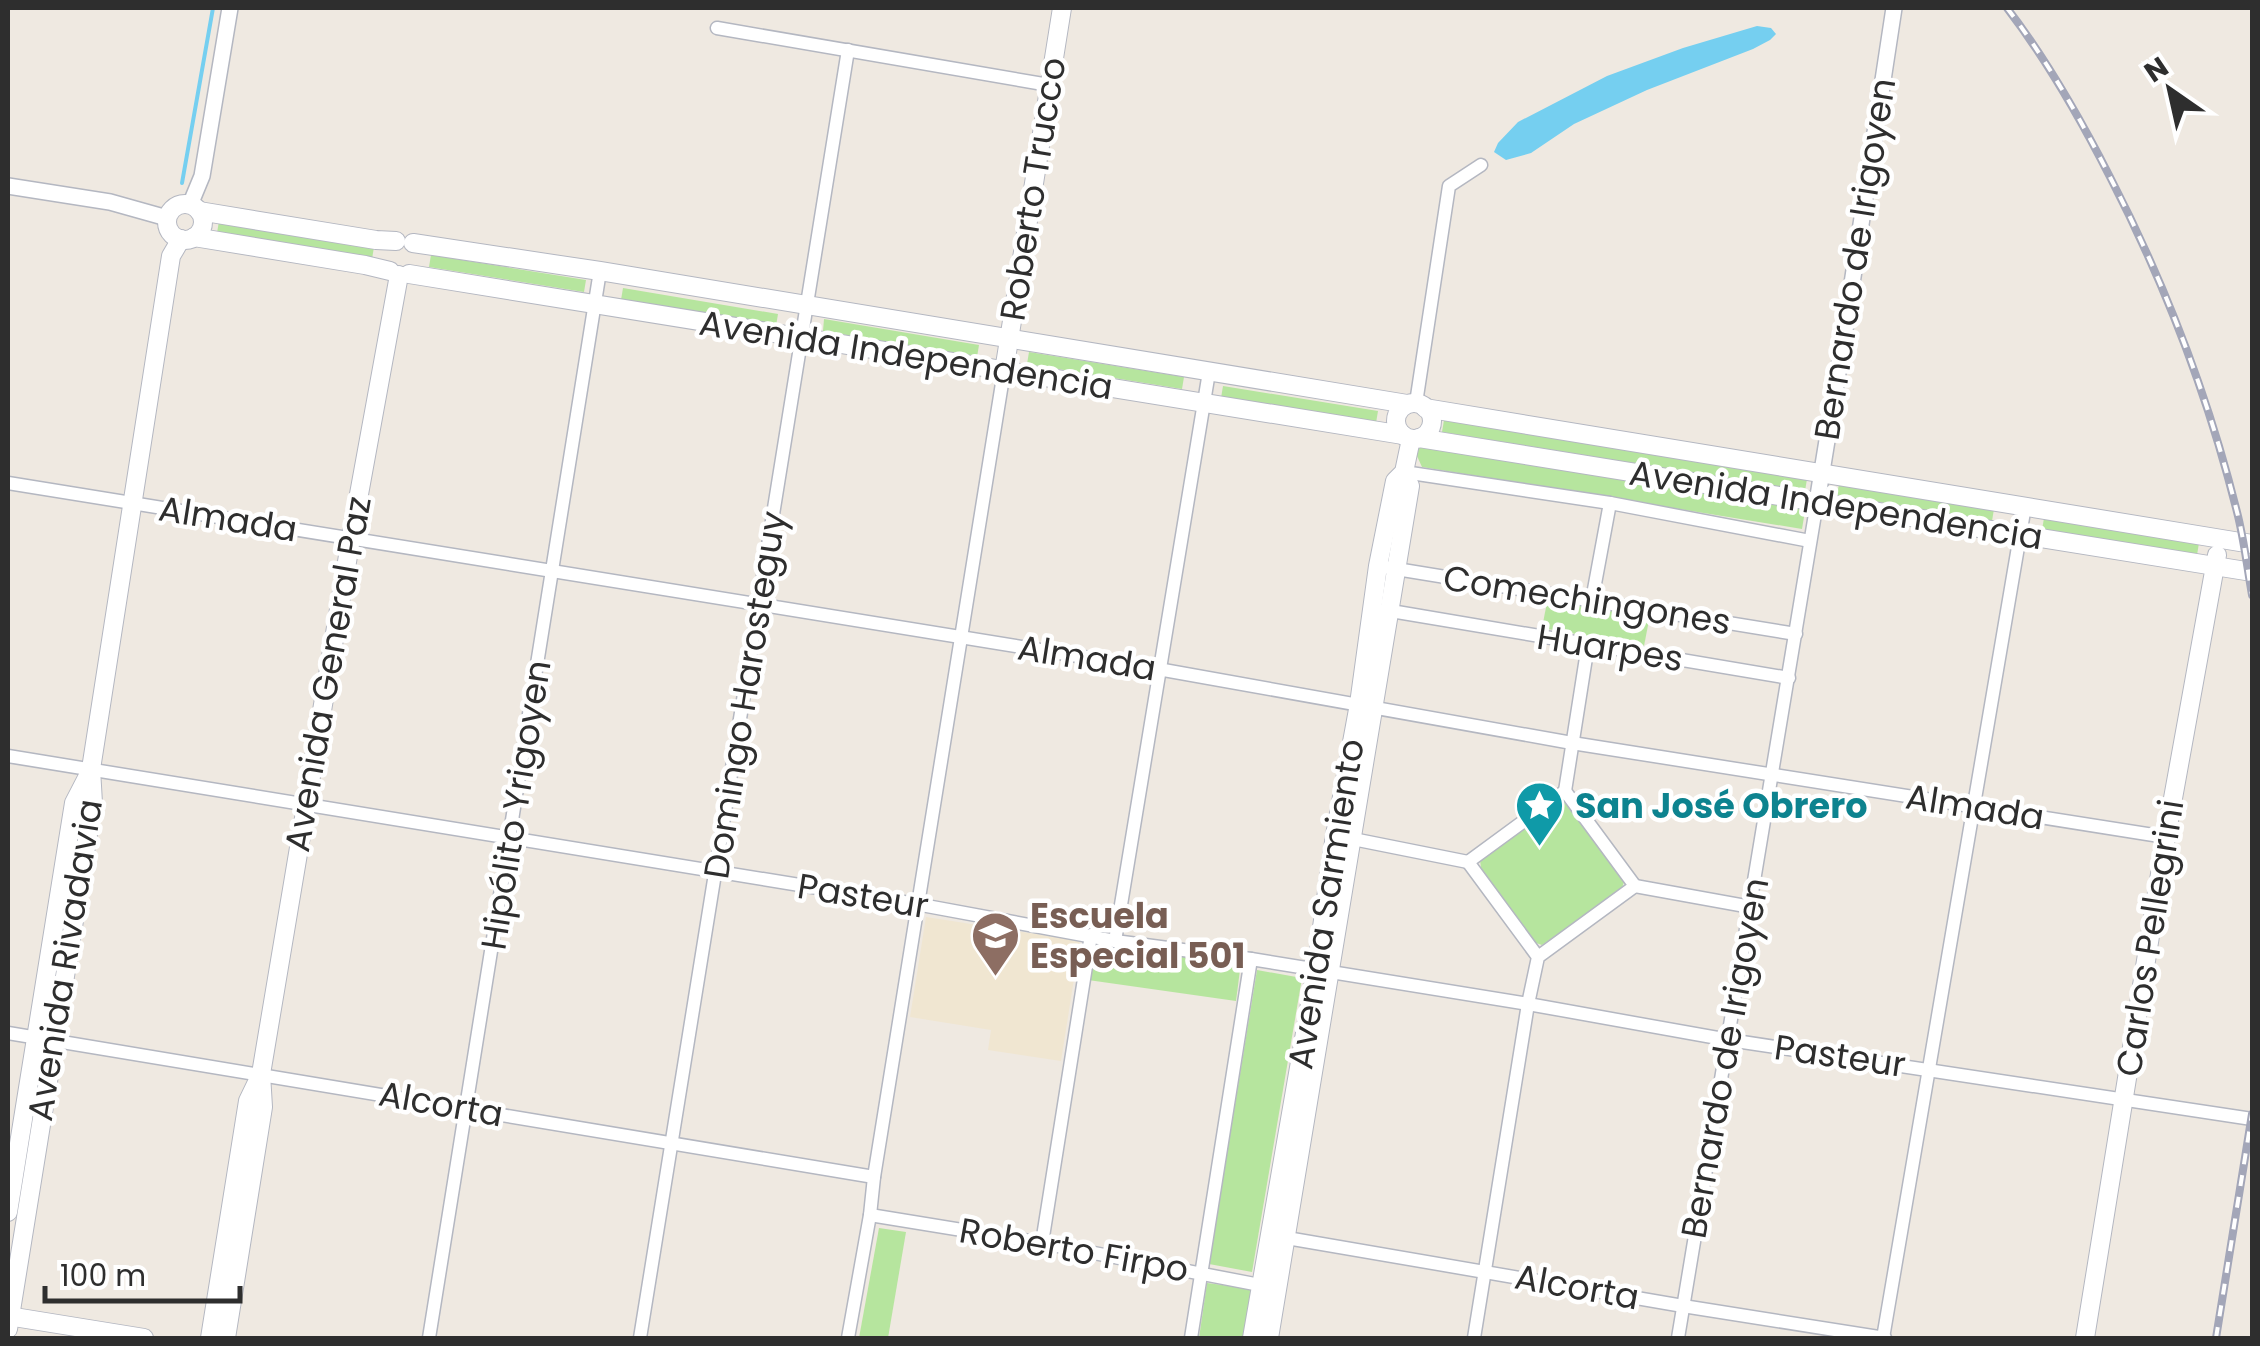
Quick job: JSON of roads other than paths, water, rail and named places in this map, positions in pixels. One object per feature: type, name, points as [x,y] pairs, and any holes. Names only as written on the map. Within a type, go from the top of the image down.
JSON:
[{"type":"main road","name":"Roberto Trucco","points":[[1004,371],[1062,8]]},
{"type":"main road","points":[[182,204],[195,208],[202,225],[187,238],[170,232],[167,218],[174,208],[182,204]]},
{"type":"main road","name":"Avenida Independencia","points":[[195,208],[2252,544]]},
{"type":"main road","name":"Avenida Independencia","points":[[187,238],[2252,572]]},
{"type":"main road","name":"Avenida Rivadavia","points":[[8,1212],[93,803],[91,769],[171,256],[187,238]]},
{"type":"main road","points":[[404,242],[420,252],[420,257],[417,267],[399,273],[384,257],[388,247],[404,242]]},
{"type":"main road","name":"Avenida General Paz","points":[[226,1338],[263,1107],[261,1074],[399,273]]},
{"type":"main road","points":[[1416,405],[1431,418],[1430,427],[1424,435],[1411,437],[1398,430],[1396,420],[1399,411],[1416,405]]},
{"type":"main road","name":"Avenida Sarmiento","points":[[1252,1338],[1268,1286],[1277,1236],[1387,567],[1410,486],[1404,472],[1411,437]]},
{"type":"main road","name":"Carlos Pellegrini","points":[[2085,1338],[2166,837],[2220,538]]},
{"type":"main road","name":"Avenida Rivadavia","points":[[8,1321],[45,1039]]},
{"type":"main road","name":"Avenida General Paz","points":[[210,1338],[248,1100],[261,1074]]},
{"type":"main road","name":"Avenida Sarmiento","points":[[1268,1286],[1269,1338]]},
{"type":"main road","points":[[8,1321],[144,1338]]},
{"type":"street","points":[[195,208],[230,8]]},
{"type":"street","name":"Bernardo de Irigoyen","points":[[1678,1338],[1789,678],[1894,8]]},
{"type":"street","points":[[717,28],[1049,85]]},
{"type":"street","name":"Domingo Harosteguy","points":[[640,1338],[848,50]]},
{"type":"street","points":[[1416,405],[1450,186],[1480,166]]},
{"type":"street","points":[[8,186],[110,202],[167,218]]},
{"type":"street","name":"Hipólito Yrigoyen","points":[[429,1338],[600,272]]},
{"type":"street","points":[[848,1338],[1004,371]]},
{"type":"street","points":[[1115,940],[1209,372]]},
{"type":"street","points":[[1404,472],[1610,503],[1810,541]]},
{"type":"street","name":"Almada","points":[[8,483],[1158,669],[1572,743],[2166,837]]},
{"type":"street","points":[[1592,600],[1610,503]]},
{"type":"street","points":[[1884,1338],[2025,506]]},
{"type":"street","name":"Comechingones","points":[[1387,567],[1796,634]]},
{"type":"street","name":"Huarpes","points":[[1381,609],[1789,678]]},
{"type":"street","points":[[1588,645],[1565,791],[1635,886],[1751,907]]},
{"type":"street","name":"Pasteur","points":[[8,756],[1728,1040],[2252,1119]]},
{"type":"street","points":[[1468,862],[1565,791]]},
{"type":"street","points":[[1344,837],[1468,862],[1538,957]]},
{"type":"street","points":[[1474,1338],[1538,957],[1635,886]]},
{"type":"street","points":[[1042,1242],[1091,935]]},
{"type":"street","points":[[1191,1338],[1252,959]]},
{"type":"street","name":"Alcorta","points":[[8,1033],[874,1177]]},
{"type":"street","name":"Roberto Firpo","points":[[870,1215],[1042,1242],[1268,1286]]},
{"type":"street","name":"Alcorta","points":[[1277,1236],[1884,1338]]},
{"type":"water","points":[[1757,26],[1771,28],[1776,34],[1753,49],[1647,90],[1574,124],[1531,153],[1506,160],[1494,152],[1518,122],[1607,76]]},
{"type":"waterway","points":[[182,183],[213,8]]},
{"type":"railway","points":[[2007,8],[2087,133],[2167,299],[2225,468],[2252,595]]},
{"type":"railway","points":[[2216,1338],[2252,1114]]},
{"type":"place","name":"San José Obrero","points":[[1540,848]]},
{"type":"place","name":"Escuela Especial 501","points":[[995,978]]}]
